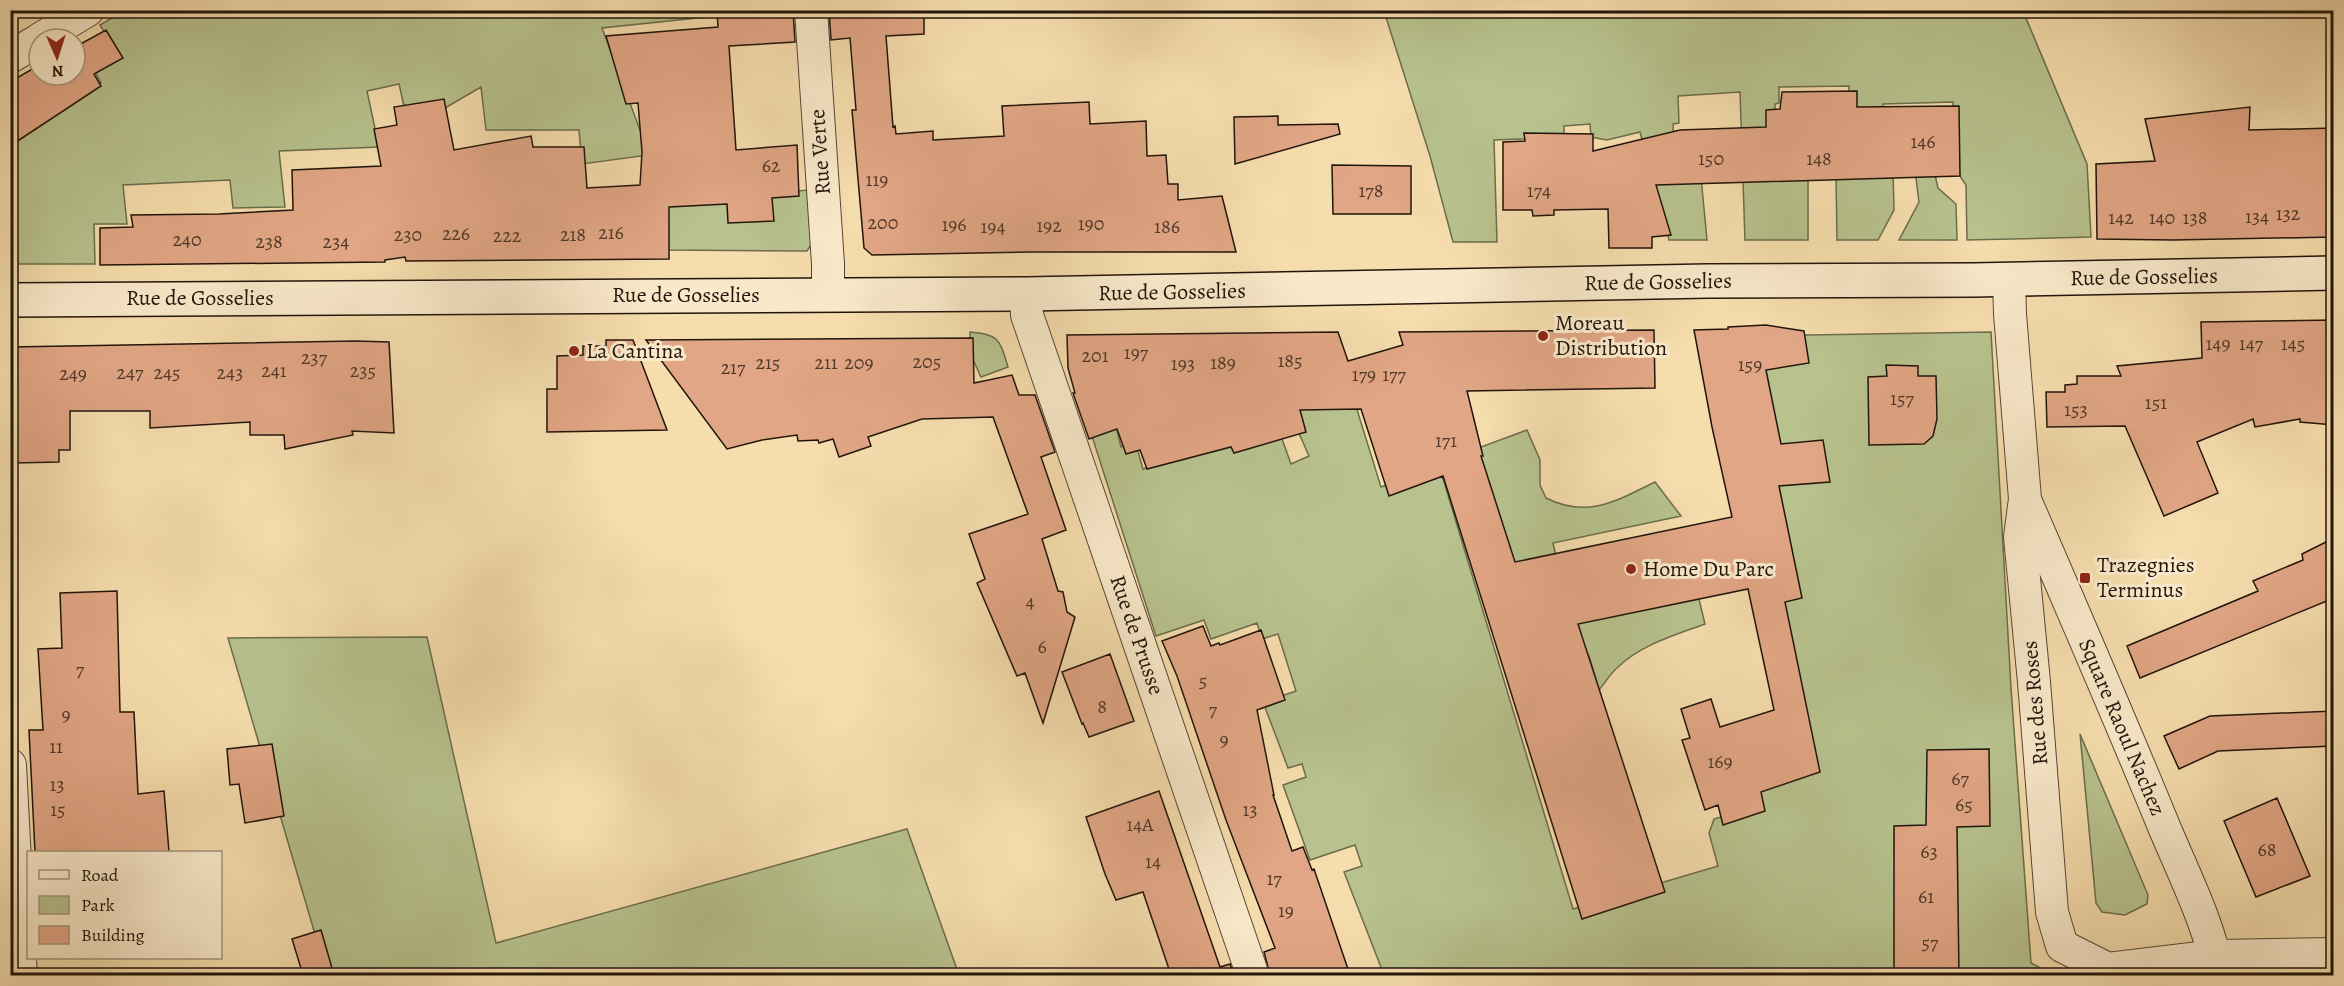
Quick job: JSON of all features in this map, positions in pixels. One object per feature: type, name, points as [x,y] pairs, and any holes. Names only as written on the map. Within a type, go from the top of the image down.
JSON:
[{"type":"main road","name":"Rue de Gosselies","points":[[10,300],[1026,294],[1708,281],[2009,279],[2334,273]]},
{"type":"street","points":[[60,27],[88,10]]},
{"type":"street","name":"Rue Verte","points":[[811,10],[828,294]]},
{"type":"street","points":[[10,57],[27,47]]},
{"type":"street","name":"Rue des Roses","points":[[2009,279],[2025,499],[2020,537],[2052,912],[2062,946],[2108,969],[2217,966],[2334,954]]},
{"type":"street","name":"Rue de Prusse","points":[[1026,294],[1027,315],[1253,975]]},
{"type":"street","name":"Square Raoul Nachez","points":[[2025,499],[2117,712],[2217,966]]},
{"type":"street","points":[[10,765],[21,975]]},
{"type":"green space","points":[[125,10],[716,11],[716,16],[602,28],[640,130],[734,123],[738,196],[809,190],[814,240],[807,251],[665,250],[648,155],[582,164],[579,130],[486,130],[481,87],[409,129],[399,84],[367,91],[379,147],[279,151],[285,207],[233,208],[230,180],[123,185],[127,224],[94,224],[95,264],[11,264],[11,134],[101,83],[93,68],[117,54],[100,25]]},
{"type":"green space","points":[[1384,11],[2023,11],[2087,164],[2091,237],[1967,240],[1966,185],[1955,169],[1953,102],[1883,104],[1885,171],[1893,171],[1894,210],[1878,240],[1837,240],[1836,176],[1849,103],[1849,86],[1779,87],[1779,103],[1775,104],[1775,175],[1808,175],[1808,240],[1745,240],[1740,92],[1678,96],[1679,123],[1673,124],[1675,177],[1701,177],[1707,240],[1669,240],[1640,132],[1607,140],[1591,137],[1590,124],[1564,126],[1564,137],[1494,140],[1497,242],[1453,242],[1430,156]]},
{"type":"green space","points":[[1915,170],[1934,170],[1938,188],[1956,204],[1957,240],[1899,240],[1919,202]]},
{"type":"green space","points":[[970,332],[993,337],[1003,351],[1008,367],[981,377],[970,353]]},
{"type":"green space","points":[[1991,332],[2011,688],[2031,963],[2054,975],[1409,976],[1407,969],[1384,975],[1344,872],[1362,866],[1355,845],[1310,860],[1283,785],[1306,777],[1302,764],[1288,768],[1263,702],[1296,691],[1278,634],[1262,639],[1257,623],[1211,639],[1204,620],[1156,636],[1090,430],[1114,418],[1121,447],[1135,441],[1143,469],[1277,425],[1291,464],[1309,456],[1287,406],[1346,374],[1381,487],[1404,479],[1425,427],[1444,482],[1573,909],[1718,866],[1709,833],[1714,819],[1759,805],[1739,742],[1777,729],[1778,487],[1751,336]]},
{"type":"green space","points":[[1527,430],[1540,460],[1540,485],[1546,498],[1575,507],[1589,507],[1614,501],[1655,482],[1681,516],[1553,543],[1570,618],[1697,591],[1705,624],[1636,653],[1614,670],[1599,690],[1589,656],[1557,666],[1508,589],[1476,472],[1481,447]]},
{"type":"green space","points":[[427,637],[496,943],[907,829],[959,975],[327,975],[228,638]]},
{"type":"green space","points":[[2080,734],[2148,895],[2147,904],[2125,915],[2102,912],[2096,903]]},
{"type":"building","points":[[717,10],[793,10],[795,42],[729,46],[736,150],[797,145],[799,196],[772,198],[774,221],[728,223],[727,204],[669,207],[669,259],[406,261],[405,257],[385,260],[385,262],[100,265],[100,228],[133,227],[131,215],[293,210],[292,170],[381,166],[374,129],[397,125],[394,107],[444,99],[454,150],[531,136],[533,147],[584,147],[587,188],[640,185],[642,152],[638,103],[626,104],[606,36],[718,27]]},
{"type":"building","points":[[829,10],[924,10],[924,34],[886,36],[893,127],[895,126],[896,134],[933,131],[933,140],[1004,136],[1002,106],[1089,102],[1090,124],[1146,121],[1147,156],[1166,155],[1168,184],[1178,184],[1178,200],[1222,196],[1236,252],[872,255],[864,248],[852,110],[856,110],[850,38],[831,40]]},
{"type":"building","points":[[106,30],[123,58],[94,74],[101,86],[10,146],[10,82],[27,72],[27,87],[87,87],[87,40]]},
{"type":"building","points":[[1857,91],[1857,107],[1959,106],[1960,176],[1656,185],[1671,235],[1652,237],[1652,248],[1609,248],[1608,209],[1554,210],[1554,215],[1533,216],[1532,210],[1503,210],[1503,142],[1525,141],[1524,133],[1593,134],[1593,151],[1680,130],[1766,127],[1766,110],[1780,109],[1782,92]]},
{"type":"building","points":[[2250,107],[2249,130],[2334,128],[2334,237],[2097,239],[2096,164],[2155,161],[2145,119]]},
{"type":"building","points":[[1278,116],[1278,125],[1338,124],[1340,134],[1235,164],[1234,117]]},
{"type":"building","points":[[1332,165],[1411,166],[1411,214],[1333,214]]},
{"type":"building","points":[[2334,320],[2334,425],[2300,422],[2300,419],[2255,427],[2253,419],[2197,442],[2218,493],[2164,516],[2125,426],[2047,427],[2046,392],[2065,392],[2065,385],[2077,384],[2077,376],[2121,376],[2117,366],[2202,358],[2201,322]]},
{"type":"building","points":[[1766,325],[1804,331],[1809,363],[1766,370],[1781,444],[1823,440],[1830,482],[1779,486],[1802,598],[1785,602],[1820,772],[1761,792],[1765,811],[1723,825],[1718,805],[1705,810],[1682,740],[1690,738],[1681,709],[1711,699],[1720,727],[1774,710],[1748,589],[1578,624],[1665,892],[1582,919],[1443,476],[1389,496],[1361,409],[1300,410],[1306,432],[1234,453],[1231,447],[1147,469],[1140,450],[1126,454],[1117,429],[1089,439],[1073,393],[1075,393],[1068,368],[1067,335],[1338,332],[1348,361],[1403,345],[1399,332],[1654,330],[1655,388],[1467,391],[1483,456],[1481,456],[1515,562],[1732,517],[1694,330]]},
{"type":"building","points":[[973,338],[974,383],[1012,375],[1019,395],[1035,395],[1055,452],[1041,457],[1066,530],[1042,539],[1058,591],[1063,592],[1067,612],[1075,617],[1043,723],[1025,673],[1017,676],[977,583],[985,579],[969,534],[1028,514],[993,417],[922,419],[868,437],[871,446],[839,457],[833,439],[819,443],[818,440],[798,441],[797,435],[762,440],[727,449],[646,340]]},
{"type":"building","points":[[606,340],[633,340],[667,430],[547,432],[547,389],[557,389],[557,356],[583,355],[583,346],[606,346]]},
{"type":"building","points":[[389,342],[394,433],[352,431],[353,435],[285,449],[284,435],[250,435],[250,422],[150,428],[150,411],[70,411],[70,450],[59,450],[59,462],[14,463],[11,347]]},
{"type":"building","points":[[1886,365],[1918,366],[1918,376],[1936,376],[1937,419],[1933,436],[1924,444],[1869,445],[1868,377],[1887,376]]},
{"type":"building","points":[[2334,538],[2334,598],[2140,678],[2127,646],[2258,591],[2253,581],[2303,560],[2302,554]]},
{"type":"building","points":[[117,591],[120,712],[134,712],[138,794],[164,791],[169,851],[35,851],[29,730],[43,730],[38,649],[62,648],[60,593]]},
{"type":"building","points":[[1203,626],[1211,646],[1261,630],[1285,700],[1257,710],[1273,795],[1292,851],[1303,847],[1312,870],[1314,869],[1350,975],[1270,975],[1264,952],[1275,948],[1226,820],[1177,676],[1162,641]]},
{"type":"building","points":[[1110,654],[1134,721],[1089,737],[1062,672]]},
{"type":"building","points":[[2334,711],[2334,746],[2218,751],[2179,769],[2164,736],[2210,716]]},
{"type":"building","points":[[272,744],[284,816],[245,823],[239,784],[230,785],[227,749]]},
{"type":"building","points":[[1989,749],[1990,826],[1957,827],[1959,975],[1894,975],[1894,826],[1926,825],[1927,750]]},
{"type":"building","points":[[1159,791],[1220,967],[1230,964],[1234,975],[1171,975],[1143,892],[1116,900],[1105,874],[1086,817]]},
{"type":"building","points":[[2277,798],[2310,876],[2256,897],[2224,821]]},
{"type":"building","points":[[321,930],[334,975],[303,975],[292,939]]},
{"type":"place","name":"Moreau Distribution","points":[[1543,336]]},
{"type":"place","name":"La Cantina","points":[[574,351]]},
{"type":"place","name":"Home Du Parc","points":[[1631,569]]},
{"type":"place","name":"Trazegnies Terminus","points":[[2085,578]]}]
